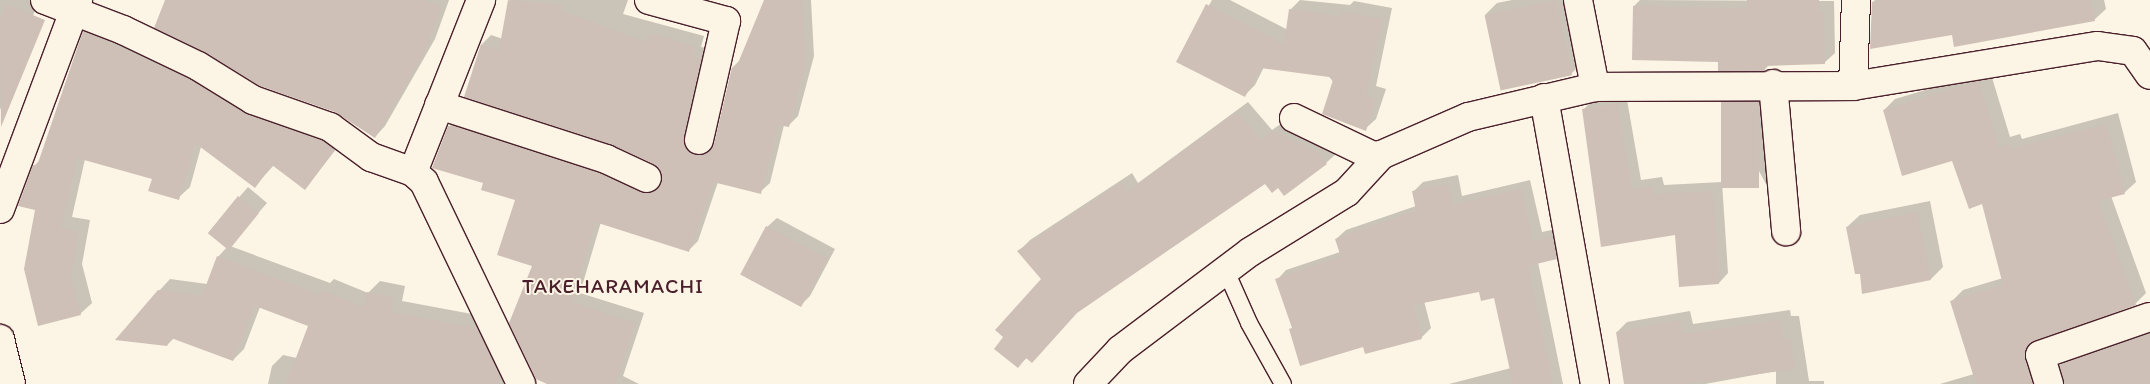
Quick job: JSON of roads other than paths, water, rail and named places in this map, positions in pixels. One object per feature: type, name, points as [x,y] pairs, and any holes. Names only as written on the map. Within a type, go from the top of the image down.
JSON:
[{"type":"street","points":[[45,0],[77,6],[198,66],[253,100],[330,126],[371,157],[413,172],[424,182],[521,384]]},
{"type":"street","points":[[413,172],[482,0]]},
{"type":"street","points":[[649,0],[726,22],[710,128]]},
{"type":"street","points":[[1578,0],[1595,87]]},
{"type":"street","points":[[1853,86],[1856,0]]},
{"type":"street","points":[[0,209],[77,6]]},
{"type":"street","points":[[1294,118],[1373,156],[1380,155],[1468,117],[1595,87],[1772,84],[1853,86],[2098,46],[2133,51],[2150,75]]},
{"type":"street","points":[[1772,84],[1786,231]]},
{"type":"street","points":[[1544,98],[1595,384]]},
{"type":"street","points":[[439,105],[606,159],[647,178]]},
{"type":"street","points":[[1088,384],[1120,350],[1250,252],[1347,192],[1380,155]]},
{"type":"street","points":[[2049,384],[2040,355],[2150,317]]},
{"type":"street","points":[[0,339],[11,384]]},
{"type":"lane","points":[[1226,271],[1249,323],[1283,384]]},
{"type":"district","name":"TAKEHARAMACHI","points":[[613,286]]}]
